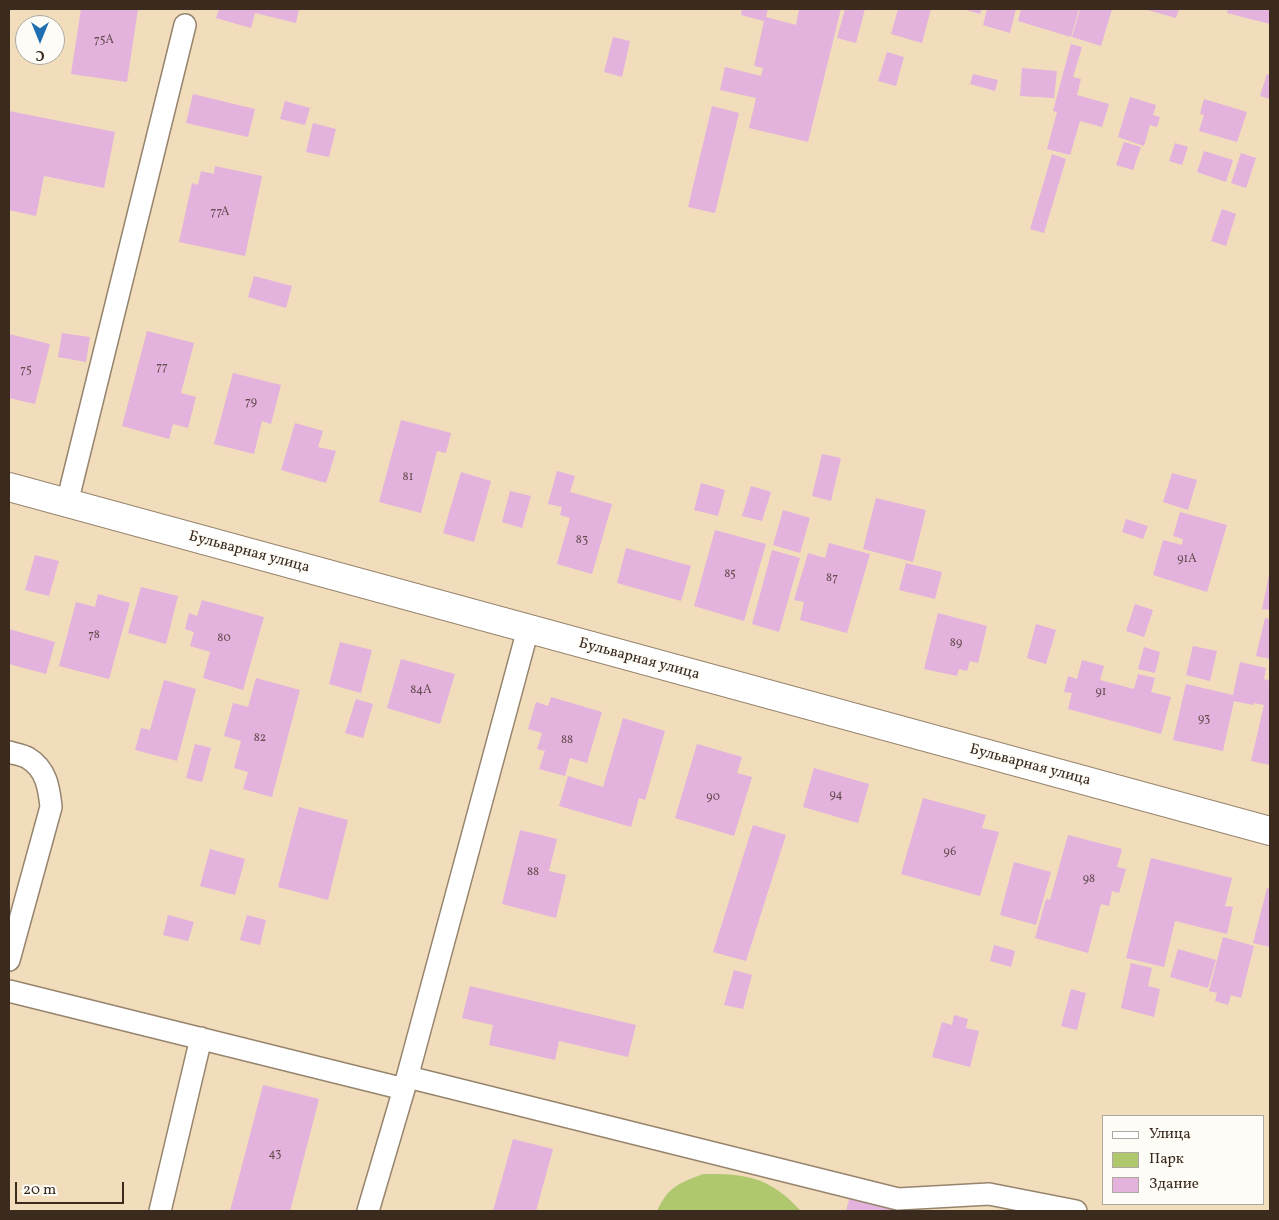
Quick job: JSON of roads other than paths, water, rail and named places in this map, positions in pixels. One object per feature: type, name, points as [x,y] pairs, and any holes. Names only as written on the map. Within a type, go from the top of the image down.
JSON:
[{"type":"street","name":"Бульварная улица","points":[[9,487],[1270,831]]},
{"type":"lane","points":[[67,503],[185,25]]},
{"type":"lane","points":[[368,1211],[406,1083],[528,629]]},
{"type":"lane","points":[[9,752],[27,757],[42,770],[50,787],[51,807],[9,960]]},
{"type":"lane","points":[[9,991],[201,1038],[406,1083],[898,1199],[988,1194],[1076,1211]]},
{"type":"lane","points":[[160,1211],[201,1038]]}]
